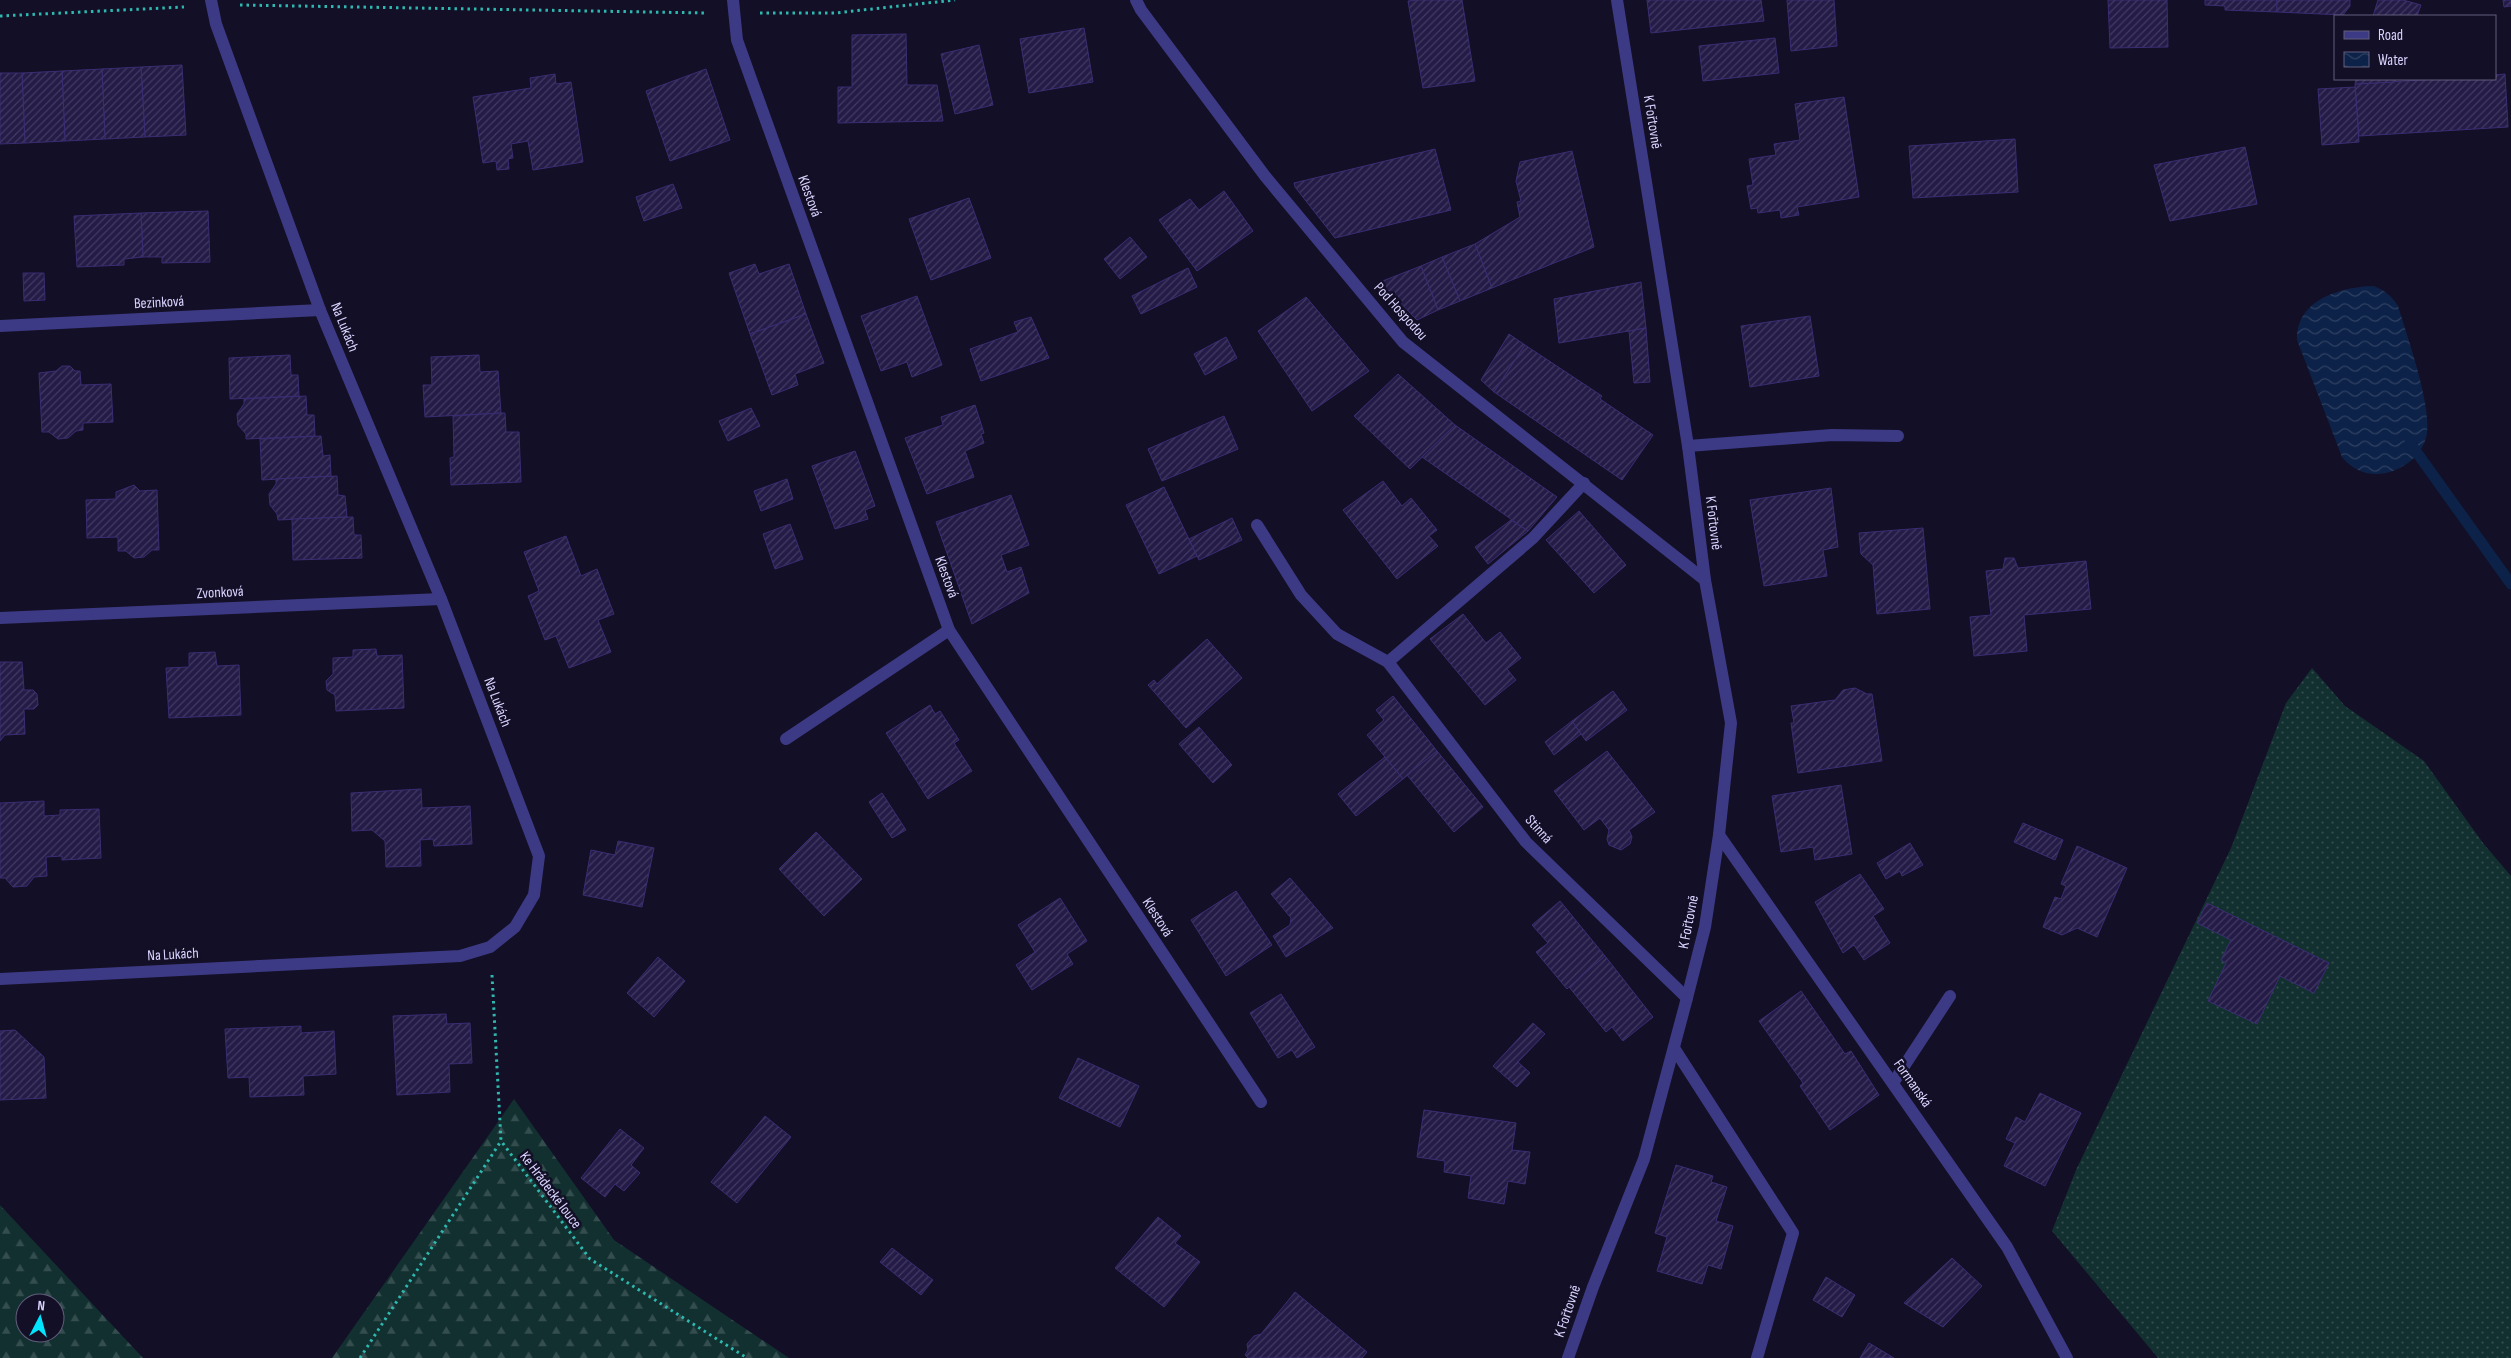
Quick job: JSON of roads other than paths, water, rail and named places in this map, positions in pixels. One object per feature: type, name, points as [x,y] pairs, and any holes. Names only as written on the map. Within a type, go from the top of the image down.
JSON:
[{"type":"street","name":"Klestová","points":[[734,0],[737,40],[949,630],[1261,1102]]},
{"type":"street","name":"Pod Hospodou","points":[[1136,0],[1141,10],[1265,176],[1403,342],[1705,580]]},
{"type":"street","name":"K Fořtovně","points":[[1568,1358],[1593,1287],[1644,1159],[1687,998],[1704,927],[1719,835],[1731,723],[1705,580],[1688,446],[1617,0]]},
{"type":"street","name":"Na Lukách","points":[[0,979],[460,956],[490,947],[515,927],[534,895],[538,856],[441,599],[320,310],[216,24],[212,3]]},
{"type":"street","name":"Bezinková","points":[[0,326],[320,310]]},
{"type":"street","points":[[1688,446],[1832,435],[1898,436]]},
{"type":"street","points":[[1388,662],[1533,538],[1584,483]]},
{"type":"street","name":"Stinná","points":[[1257,526],[1301,595],[1337,634],[1388,662],[1526,842],[1687,998]]},
{"type":"street","name":"Zvonková","points":[[0,618],[441,599]]},
{"type":"street","points":[[786,739],[949,630]]},
{"type":"street","name":"Formanská","points":[[1719,835],[2007,1247],[2067,1358]]},
{"type":"street","points":[[1893,1083],[1950,996]]},
{"type":"street","points":[[1674,1048],[1793,1233],[1757,1358]]},
{"type":"water","points":[[2373,286],[2387,293],[2398,306],[2422,388],[2427,420],[2425,441],[2418,454],[2400,468],[2380,474],[2367,473],[2356,469],[2342,457],[2297,340],[2299,326],[2304,315],[2322,298],[2347,289]]},
{"type":"waterway","points":[[2410,443],[2511,584]]}]
